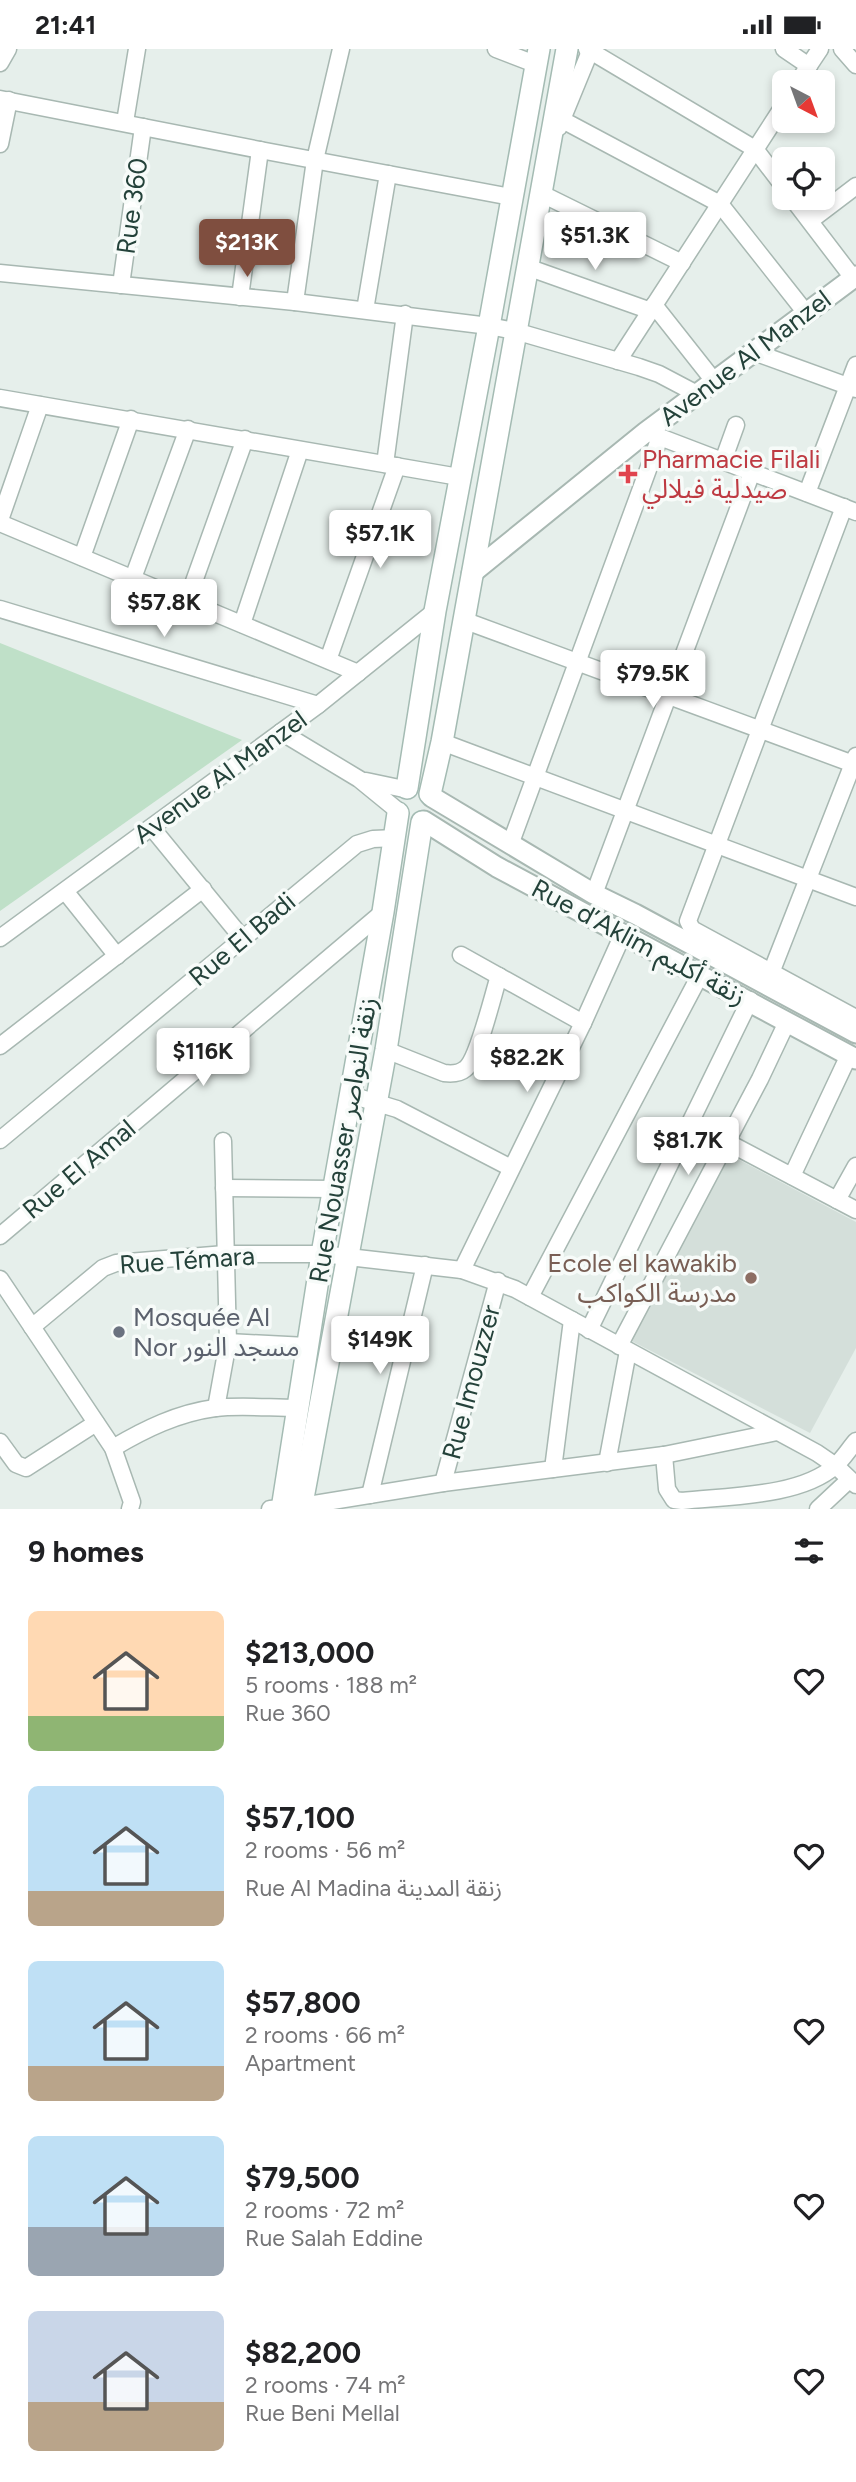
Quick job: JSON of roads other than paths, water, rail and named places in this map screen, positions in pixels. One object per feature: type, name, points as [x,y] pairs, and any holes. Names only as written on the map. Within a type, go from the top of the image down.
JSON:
[{"type":"main road","points":[[537,56],[405,788],[396,801],[397,812],[411,824],[423,822],[434,808],[431,795],[547,155],[558,119],[567,49]]},
{"type":"main road","points":[[405,788],[417,786],[431,795]]},
{"type":"main road","name":"Rue Nouasser زنقة النواصر","points":[[292,1508],[297,1408],[396,838],[397,812]]},
{"type":"main road","name":"Rue Nouasser زنقة النواصر","points":[[292,1508],[348,1256],[386,1050],[423,822]]},
{"type":"street","points":[[0,63],[8,49]]},
{"type":"street","points":[[125,122],[137,49]]},
{"type":"street","points":[[295,302],[315,160],[341,49]]},
{"type":"street","points":[[496,49],[537,56]]},
{"type":"street","points":[[784,49],[809,66]]},
{"type":"street","points":[[806,70],[820,49]]},
{"type":"street","points":[[842,49],[856,65]]},
{"type":"street","points":[[772,171],[755,149],[589,50],[558,119],[720,204],[806,313]]},
{"type":"street","points":[[0,144],[5,99],[260,151],[511,197]]},
{"type":"street","points":[[618,361],[772,123]]},
{"type":"street","name":"Rue 360","points":[[121,285],[143,127]]},
{"type":"street","points":[[240,297],[260,151]]},
{"type":"street","points":[[365,310],[387,174]]},
{"type":"street","points":[[810,221],[856,186]]},
{"type":"street","points":[[540,193],[682,263]]},
{"type":"street","points":[[801,210],[855,277]]},
{"type":"street","points":[[527,267],[652,308],[714,381]]},
{"type":"street","points":[[0,273],[295,302],[489,326],[515,331],[659,374],[697,394]]},
{"type":"street","name":"Avenue Al Manzel","points":[[472,573],[653,435],[697,394],[855,277]]},
{"type":"street","points":[[328,660],[391,465],[405,314]]},
{"type":"street","points":[[754,352],[852,388]]},
{"type":"street","points":[[807,493],[852,388],[856,365]]},
{"type":"street","points":[[0,398],[459,477]]},
{"type":"street","points":[[40,405],[0,521],[358,673]]},
{"type":"street","points":[[82,557],[131,419]]},
{"type":"street","points":[[723,461],[736,425]]},
{"type":"street","points":[[133,578],[188,429]]},
{"type":"street","points":[[464,620],[578,662],[760,731],[855,761],[769,978],[688,924],[760,731],[850,509],[653,435],[578,662],[510,845]]},
{"type":"street","points":[[187,601],[245,439]]},
{"type":"street","points":[[242,624],[300,450]]},
{"type":"street","points":[[594,894],[752,472]]},
{"type":"street","points":[[0,609],[318,705]]},
{"type":"street","name":"Avenue Al Manzel","points":[[0,937],[318,705],[435,611]]},
{"type":"street","points":[[281,732],[359,779],[397,812]]},
{"type":"street","points":[[442,742],[856,897]]},
{"type":"street","points":[[359,779],[405,788]]},
{"type":"street","name":"Rue d’Aklim زنقة أكليم","points":[[431,795],[594,894],[769,978],[855,1027]]},
{"type":"street","name":"Rue d’Aklim زنقة أكليم","points":[[423,822],[497,867],[853,1057]]},
{"type":"street","points":[[152,828],[243,939]]},
{"type":"street","name":"Rue El Badi","points":[[0,1140],[357,844],[373,839],[396,838]]},
{"type":"street","points":[[0,1047],[203,889]]},
{"type":"street","points":[[65,891],[117,956]]},
{"type":"street","name":"Rue El Amal","points":[[0,1236],[383,912]]},
{"type":"street","points":[[463,1270],[510,1168],[583,1023],[623,934]]},
{"type":"street","points":[[461,955],[583,1023]]},
{"type":"street","points":[[530,1297],[700,975]]},
{"type":"street","points":[[386,1050],[451,1075],[465,1070],[474,1058],[499,976]]},
{"type":"street","points":[[589,1330],[750,1000]]},
{"type":"street","points":[[607,1463],[624,1349],[787,1022]]},
{"type":"street","points":[[792,1176],[853,1057]]},
{"type":"street","points":[[351,1095],[376,1101],[418,1119],[510,1168]]},
{"type":"street","points":[[216,1408],[228,1342],[223,1140]]},
{"type":"street","points":[[727,1142],[856,1210]]},
{"type":"street","points":[[837,1200],[856,1166]]},
{"type":"street","points":[[224,1188],[334,1189]]},
{"type":"street","name":"Rue Témara","points":[[32,1327],[109,1265],[225,1254],[322,1254],[463,1270],[498,1281],[530,1297],[777,1432],[836,1466],[853,1482]]},
{"type":"street","points":[[370,1495],[425,1265]]},
{"type":"street","points":[[0,1279],[113,1448],[132,1502],[130,1509]]},
{"type":"street","name":"Rue Imouzzer","points":[[443,1483],[498,1281]]},
{"type":"street","points":[[554,1469],[572,1320]]},
{"type":"street","points":[[228,1342],[307,1346]]},
{"type":"street","points":[[113,1448],[163,1422],[216,1408],[297,1408]]},
{"type":"street","points":[[0,1442],[16,1465],[26,1468],[96,1423]]},
{"type":"street","points":[[270,1509],[292,1508],[443,1483],[664,1455],[777,1432]]},
{"type":"street","points":[[664,1455],[668,1493],[678,1501],[789,1489],[815,1479],[836,1466],[856,1441]]},
{"type":"street","points":[[818,1509],[853,1482]]},
{"type":"street","points":[[390,1492],[392,1509]]},
{"type":"place","name":"Pharmacie Filali صيدلية فيلالي","points":[[628,474]]},
{"type":"place","name":"Ecole el kawakib مدرسة الكواكب","points":[[751,1278]]},
{"type":"place","name":"Mosquée Al Nor مسجد النور","points":[[119,1332]]}]
